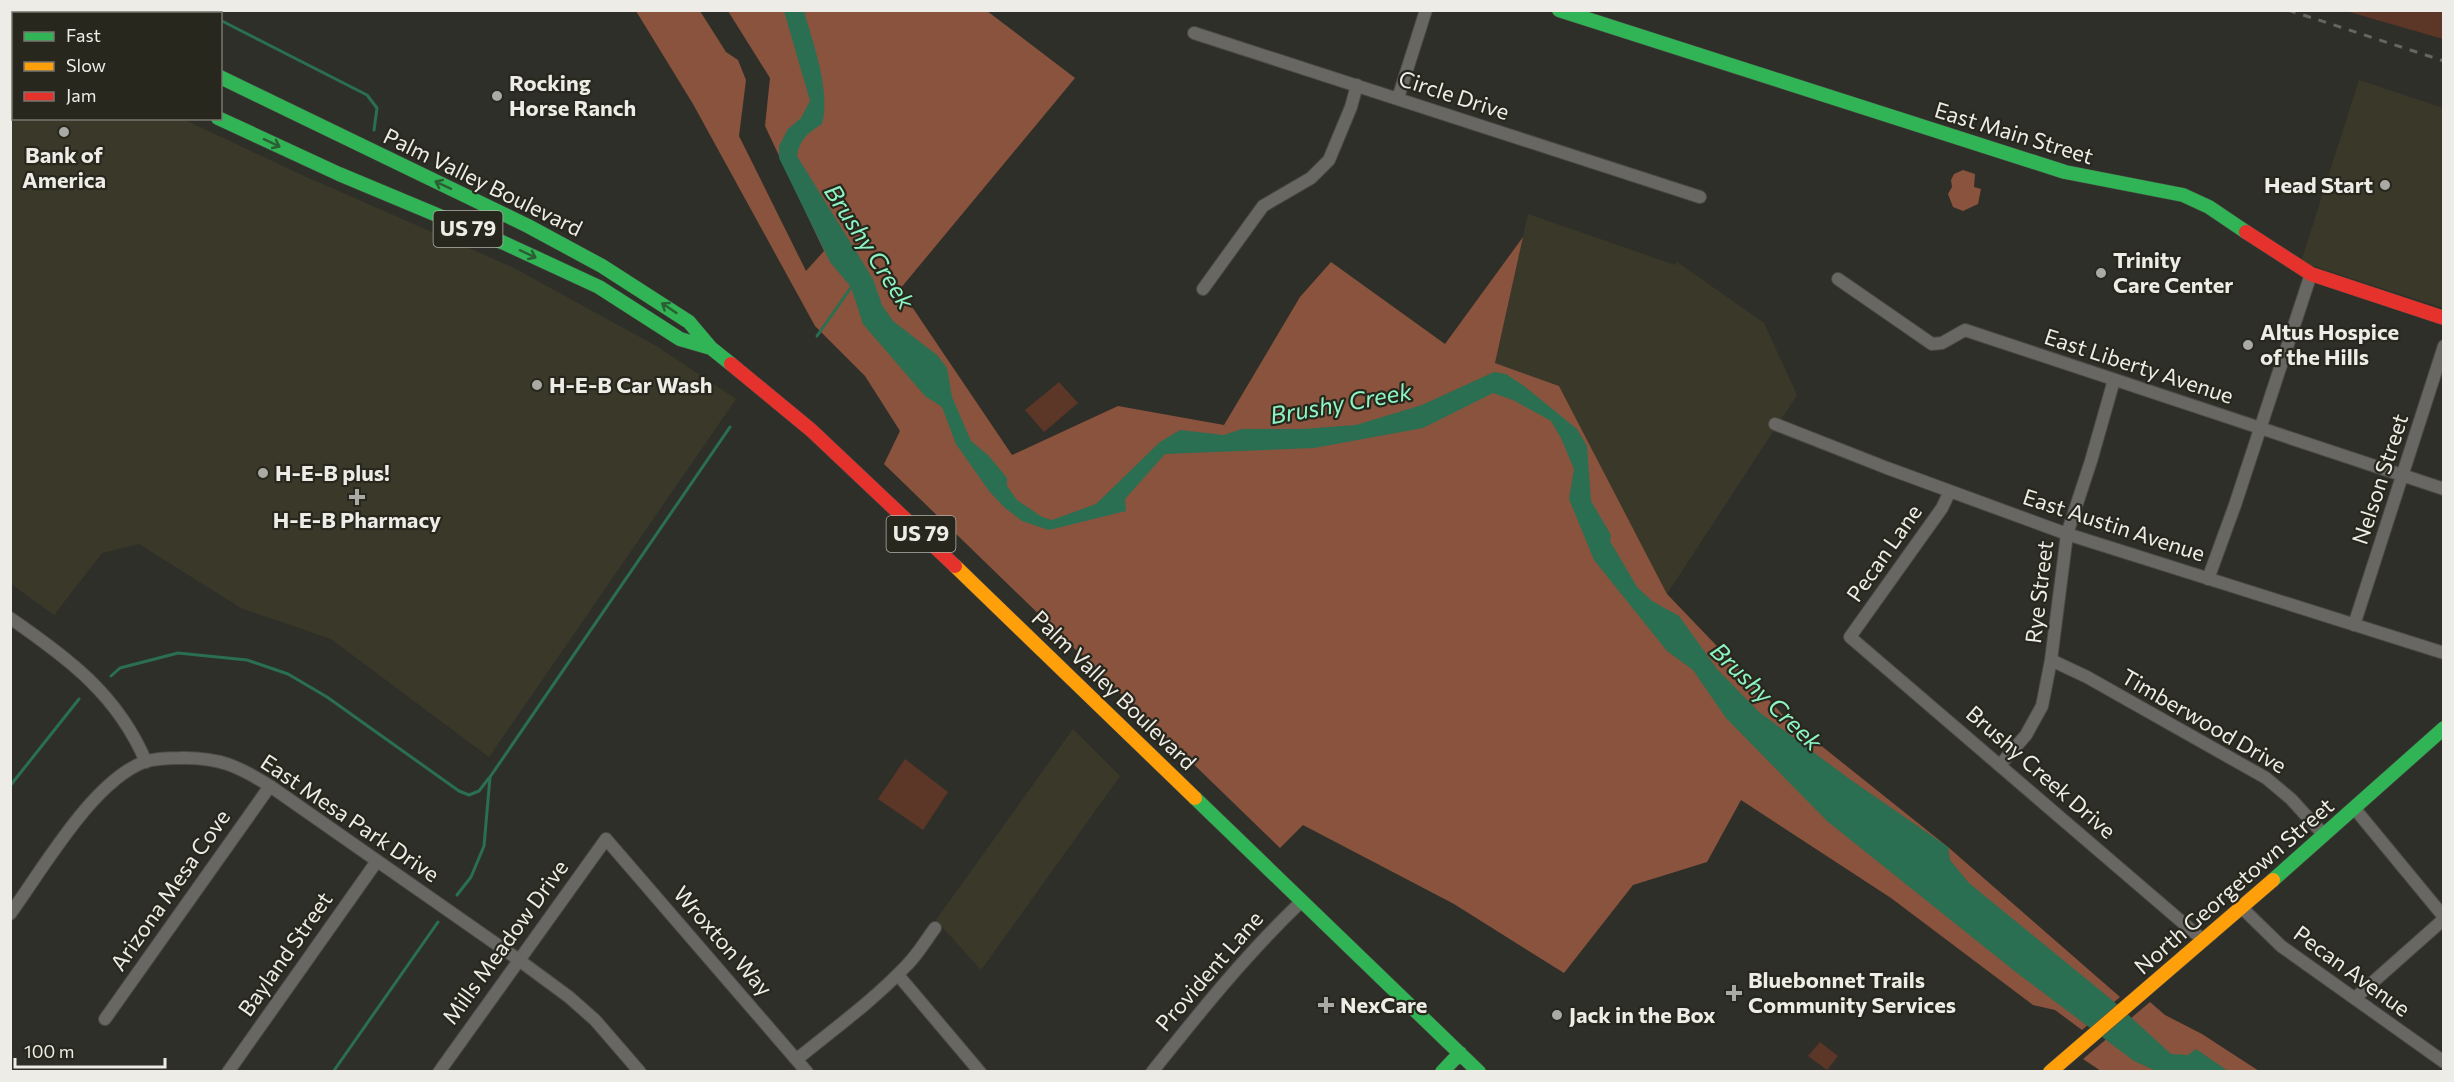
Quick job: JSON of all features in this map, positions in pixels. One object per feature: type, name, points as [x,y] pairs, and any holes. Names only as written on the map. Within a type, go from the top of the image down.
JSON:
[{"type":"main road","name":"East Main Street","points":[[1559,10],[2065,172],[2183,195],[2209,207],[2311,274],[2444,318]]},
{"type":"main road","name":"Palm Valley Boulevard","points":[[222,78],[574,250],[653,297],[689,322],[711,348],[811,430],[1479,1071]]},
{"type":"main road","name":"Palm Valley Boulevard","points":[[222,120],[339,174],[504,243],[589,282],[680,339],[711,348]]},
{"type":"main road","points":[[339,174],[352,170],[449,212],[463,212],[476,201]]},
{"type":"main road","name":"North Georgetown Street","points":[[2049,1071],[2355,809],[2444,728]]},
{"type":"main road","points":[[1442,1071],[1460,1053]]},
{"type":"street","points":[[1398,98],[1426,10]]},
{"type":"street","name":"Circle Drive","points":[[1194,33],[1700,197]]},
{"type":"street","points":[[1203,289],[1263,206],[1311,178],[1329,160],[1352,107],[1357,86]]},
{"type":"street","points":[[2208,579],[2261,429],[2311,274]]},
{"type":"street","name":"East Liberty Avenue","points":[[1838,279],[1932,344],[1942,343],[1965,330],[2444,489]]},
{"type":"street","name":"Nelson Street","points":[[2355,625],[2444,346]]},
{"type":"street","name":"Rye Street","points":[[2000,765],[2035,721],[2044,698],[2067,534],[2114,380]]},
{"type":"street","name":"East Austin Avenue","points":[[1775,424],[2067,534],[2444,653]]},
{"type":"street","name":"Pecan Lane","points":[[1850,637],[1942,508],[1950,491]]},
{"type":"street","points":[[10,618],[74,664],[98,688],[120,714],[136,739],[146,762]]},
{"type":"street","name":"Brushy Creek Drive","points":[[1850,637],[2203,940]]},
{"type":"street","name":"Timberwood Drive","points":[[2051,660],[2087,677],[2266,778],[2291,799],[2324,835]]},
{"type":"street","name":"East Mesa Park Drive","points":[[10,914],[88,805],[112,782],[127,771],[146,762],[184,758],[216,759],[251,774],[270,786],[519,960],[595,1020],[640,1071]]},
{"type":"street","name":"Arizona Mesa Cove","points":[[105,1019],[270,786]]},
{"type":"street","points":[[2355,809],[2444,918],[2355,998]]},
{"type":"street","name":"Mills Meadow Drive","points":[[441,1071],[606,839]]},
{"type":"street","name":"Wroxton Way","points":[[606,839],[807,1071]]},
{"type":"street","name":"Bayland Street","points":[[228,1071],[377,861]]},
{"type":"street","name":"Provident Lane","points":[[1152,1071],[1278,923],[1302,901]]},
{"type":"street","name":"Pecan Avenue","points":[[2241,907],[2281,946],[2444,1062]]},
{"type":"street","points":[[797,1059],[898,975],[909,964],[935,928]]},
{"type":"street","points":[[898,975],[980,1071]]},
{"type":"shaded area","points":[[636,11],[700,11],[726,52],[738,60],[746,80],[739,136],[806,271],[824,251],[765,126],[770,78],[728,11],[987,11],[1075,78],[900,289],[1012,455],[1118,406],[1224,425],[1300,297],[1331,262],[1445,344],[1523,237],[1495,363],[1559,386],[1667,594],[1784,716],[1948,847],[2120,997],[2082,1030],[2055,1010],[2033,1005],[1891,898],[1741,800],[1707,862],[1633,885],[1564,973],[1454,904],[1303,825],[1280,848],[884,464],[900,431],[865,376],[815,326],[693,104]]},
{"type":"shaded area","points":[[784,11],[804,11],[823,82],[822,124],[805,137],[797,156],[873,279],[882,305],[893,321],[937,355],[947,368],[952,397],[971,441],[989,456],[1007,478],[1007,486],[1017,500],[1042,517],[1052,520],[1096,504],[1160,442],[1180,430],[1224,435],[1242,429],[1302,429],[1356,425],[1422,405],[1494,372],[1506,374],[1577,429],[1587,446],[1591,501],[1611,535],[1610,541],[1637,587],[1652,601],[1679,616],[1717,669],[1759,712],[1851,780],[1948,847],[1950,860],[1969,883],[2112,1000],[2171,1054],[2188,1055],[2196,1049],[2228,1071],[2156,1071],[2134,1061],[2017,973],[1827,821],[1726,718],[1693,670],[1667,651],[1594,560],[1569,499],[1574,469],[1561,438],[1551,421],[1513,400],[1493,393],[1423,428],[1314,448],[1165,454],[1125,499],[1126,511],[1049,530],[1022,521],[989,491],[956,444],[942,407],[925,396],[863,324],[851,287],[830,262],[779,158],[779,146],[788,129],[801,118],[810,101]]},
{"type":"shaded area","points":[[2346,11],[2443,11],[2443,39]]},
{"type":"shaded area","name":"Head Start","points":[[2359,80],[2443,108],[2443,308],[2301,262]]},
{"type":"shaded area","points":[[12,120],[185,120],[304,176],[512,267],[658,347],[736,399],[489,757],[331,639],[241,608],[139,544],[102,553],[54,615],[11,584],[10,123]]},
{"type":"shaded area","points":[[1963,170],[1975,174],[1974,187],[1981,189],[1978,204],[1963,211],[1953,207],[1948,194],[1952,187],[1951,180],[1954,174]]},
{"type":"shaded area","points":[[1528,214],[1675,265],[1677,262],[1764,323],[1797,395],[1667,594],[1559,386],[1495,363]]},
{"type":"shaded area","points":[[1059,382],[1078,403],[1044,432],[1025,410]]},
{"type":"shaded area","points":[[1073,729],[1120,776],[981,970],[936,920]]},
{"type":"shaded area","points":[[905,759],[948,792],[923,830],[878,799]]},
{"type":"shaded area","points":[[2150,1002],[2165,1015],[2202,1034],[2259,1071],[2101,1071],[2083,1059]]},
{"type":"shaded area","points":[[1820,1042],[1838,1056],[1827,1070],[1808,1056]]},
{"type":"waterway","points":[[222,21],[367,95],[377,108],[374,130]]},
{"type":"waterway","points":[[817,336],[852,286]]},
{"type":"waterway","points":[[457,895],[471,877],[484,846],[490,777],[730,427]]},
{"type":"waterway","points":[[111,676],[120,668],[178,653],[247,660],[288,674],[327,697],[459,791],[469,795],[479,791],[489,778]]},
{"type":"waterway","points":[[10,786],[79,699]]},
{"type":"waterway","points":[[333,1072],[438,922]]},
{"type":"railway","points":[[2288,10],[2444,61]]},
{"type":"traffic: fast","points":[[1559,10],[2065,172],[2183,195],[2209,207],[2246,232]]},
{"type":"traffic: fast","points":[[222,78],[528,226],[602,266],[689,322],[711,348],[731,364]]},
{"type":"traffic: fast","points":[[222,120],[339,174],[504,243],[599,287],[680,339],[711,348]]},
{"type":"traffic: fast","points":[[2273,880],[2444,728]]},
{"type":"traffic: fast","points":[[1195,798],[1479,1072]]},
{"type":"traffic: fast","points":[[1442,1072],[1460,1053]]},
{"type":"traffic: slow","points":[[955,566],[1195,798]]},
{"type":"traffic: slow","points":[[2050,1072],[2273,880]]},
{"type":"traffic: jam","points":[[2246,232],[2311,274],[2444,318]]},
{"type":"traffic: jam","points":[[731,364],[811,430],[955,566]]},
{"type":"place","name":"Rocking Horse Ranch","points":[[497,96]]},
{"type":"place","name":"Bank of America","points":[[64,132]]},
{"type":"place","name":"Head Start","points":[[2385,185]]},
{"type":"place","name":"Trinity Care Center","points":[[2101,273]]},
{"type":"place","name":"Altus Hospice of the Hills","points":[[2248,345]]},
{"type":"place","name":"H-E-B Car Wash","points":[[537,385]]},
{"type":"place","name":"H-E-B plus!","points":[[263,473]]},
{"type":"place","name":"H-E-B Pharmacy","points":[[357,497]]},
{"type":"place","name":"Bluebonnet Trails Community Services","points":[[1734,993]]},
{"type":"place","name":"NexCare","points":[[1326,1005]]},
{"type":"place","name":"Jack in the Box","points":[[1557,1015]]},
{"type":"water label","name":"Brushy Creek","points":[[869,247]]},
{"type":"water label","name":"Brushy Creek","points":[[1341,404]]},
{"type":"water label","name":"Brushy Creek","points":[[1766,697]]}]
